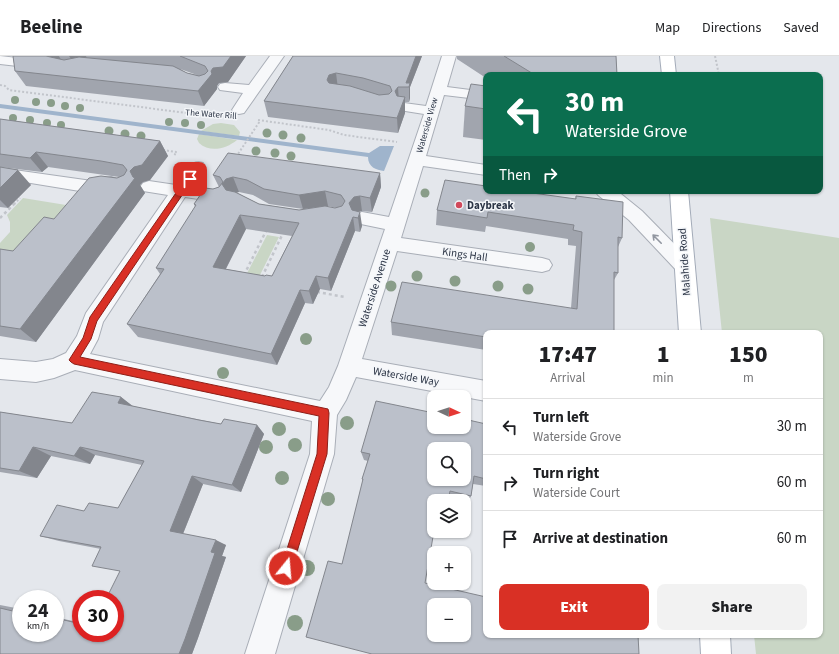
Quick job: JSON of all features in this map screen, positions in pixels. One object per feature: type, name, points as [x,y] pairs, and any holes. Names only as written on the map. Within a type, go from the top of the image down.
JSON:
[{"type":"main road","points":[[668,56],[669,72]]},
{"type":"main road","name":"Malahide Road","points":[[679,194],[690,330]]},
{"type":"main road","points":[[715,638],[716,654]]},
{"type":"street","points":[[239,110],[277,56]]},
{"type":"street","name":"Waterside View","points":[[420,153],[431,111],[449,56]]},
{"type":"street","points":[[2,80],[24,59]]},
{"type":"street","points":[[0,60],[24,59],[45,65]]},
{"type":"street","points":[[225,87],[253,90]]},
{"type":"street","name":"Waterside View","points":[[438,90],[483,96]]},
{"type":"street","points":[[404,108],[431,111]]},
{"type":"street","points":[[420,153],[483,169]]},
{"type":"street","name":"Waterside Avenue","points":[[324,413],[338,393],[349,366],[395,224],[420,153]]},
{"type":"street","points":[[74,360],[87,339],[93,319],[197,167]]},
{"type":"street","points":[[0,173],[92,187],[111,183],[126,185]]},
{"type":"street","points":[[149,187],[218,196]]},
{"type":"street","points":[[608,194],[626,208],[685,267]]},
{"type":"street","points":[[362,218],[395,224]]},
{"type":"street","name":"Kings Hall","points":[[389,243],[542,265]]},
{"type":"street","points":[[0,369],[36,372],[54,368],[74,360],[324,413],[322,454],[260,654]]},
{"type":"street","name":"Waterside Way","points":[[349,366],[483,390]]},
{"type":"path","points":[[714,56],[718,72]]},
{"type":"path","name":"The Water Rill","points":[[2,80],[9,90],[210,116],[224,114]]},
{"type":"path","points":[[254,120],[329,130],[420,153]]},
{"type":"path","points":[[235,159],[260,121]]},
{"type":"path","points":[[241,280],[269,226]]},
{"type":"path","points":[[259,283],[285,229]]},
{"type":"path","points":[[312,292],[370,301]]},
{"type":"green space","points":[[221,123],[234,125],[240,132],[239,136],[201,131],[213,124]]},
{"type":"green space","points":[[199,134],[237,140],[223,148],[213,149],[199,143],[197,139]]},
{"type":"green space","points":[[23,198],[66,205],[24,255],[0,251],[0,243],[10,232],[10,222],[7,215]]},
{"type":"green space","points":[[710,218],[839,238],[839,654],[756,654],[754,638],[823,638],[823,330],[722,330]]},
{"type":"green space","points":[[267,235],[279,237],[258,279],[245,277]]},
{"type":"water","points":[[0,104],[369,153],[380,146],[394,146],[384,171],[378,170],[371,166],[368,157],[0,108]]},
{"type":"building","points":[[13,56],[46,56],[64,60],[79,57],[173,66],[187,73],[199,76],[208,71],[205,66],[180,56],[231,56],[223,67],[213,68],[211,71],[212,74],[198,91],[15,71]]},
{"type":"building","points":[[293,56],[416,56],[406,83],[410,83],[409,87],[398,87],[395,91],[397,96],[405,97],[397,118],[264,101]],"holes":[[[336,73],[363,78],[390,86],[392,91],[389,94],[379,95],[350,86],[329,83],[327,80],[329,75]]]},
{"type":"building","points":[[504,56],[616,56],[617,72],[530,72]]},
{"type":"building","points":[[471,84],[483,86],[483,109],[465,106]]},
{"type":"building","points":[[0,119],[160,141],[142,165],[134,167],[130,171],[135,178],[20,329],[0,326],[0,249],[13,251],[44,217],[54,219],[89,178],[101,176],[117,178],[124,175],[127,170],[123,165],[36,152],[30,158],[0,154]]},
{"type":"building","points":[[228,153],[380,173],[370,198],[360,196],[354,197],[349,203],[352,210],[360,212],[358,218],[353,217],[328,278],[316,276],[309,291],[300,290],[271,354],[127,324],[164,269],[156,268],[196,205],[194,204],[205,188],[213,189],[219,187],[223,182],[220,177],[213,175]],"holes":[[[233,177],[247,180],[264,189],[299,195],[325,191],[341,195],[345,201],[342,206],[335,208],[325,206],[299,210],[259,204],[235,192],[226,190],[222,184],[226,179]],[[240,215],[299,223],[272,276],[213,267]]]},
{"type":"building","points":[[0,167],[18,170],[0,188]]},
{"type":"building","points":[[445,180],[483,186],[483,194],[540,194],[576,199],[576,196],[623,202],[622,238],[618,237],[618,273],[614,272],[614,330],[483,330],[483,337],[391,322],[402,282],[577,309],[582,232],[573,230],[574,225],[488,212],[487,218],[437,210]]},
{"type":"building","points":[[92,392],[121,397],[118,403],[199,420],[221,424],[224,419],[257,425],[232,485],[192,476],[170,531],[216,540],[211,552],[215,553],[179,654],[0,654],[0,608],[12,611],[12,642],[64,642],[64,620],[72,622],[72,642],[124,642],[124,590],[110,590],[120,571],[92,566],[101,547],[40,536],[57,505],[84,511],[89,503],[118,508],[144,461],[80,447],[74,456],[33,447],[19,471],[0,468],[0,412],[72,423]]},
{"type":"building","points":[[376,401],[427,412],[427,434],[471,434],[471,421],[483,423],[483,478],[474,476],[471,496],[471,494],[450,491],[449,494],[427,494],[427,538],[433,538],[431,546],[427,546],[427,571],[425,583],[427,583],[427,590],[456,590],[483,596],[483,638],[638,638],[639,654],[372,654],[306,637],[328,561],[342,564],[362,479],[370,454],[361,452]]},
{"type":"place","name":"Daybreak","points":[[459,205]]},
{"type":"route","points":[[190,179],[93,319],[87,339],[74,360],[324,413],[322,454],[286,568]]}]
